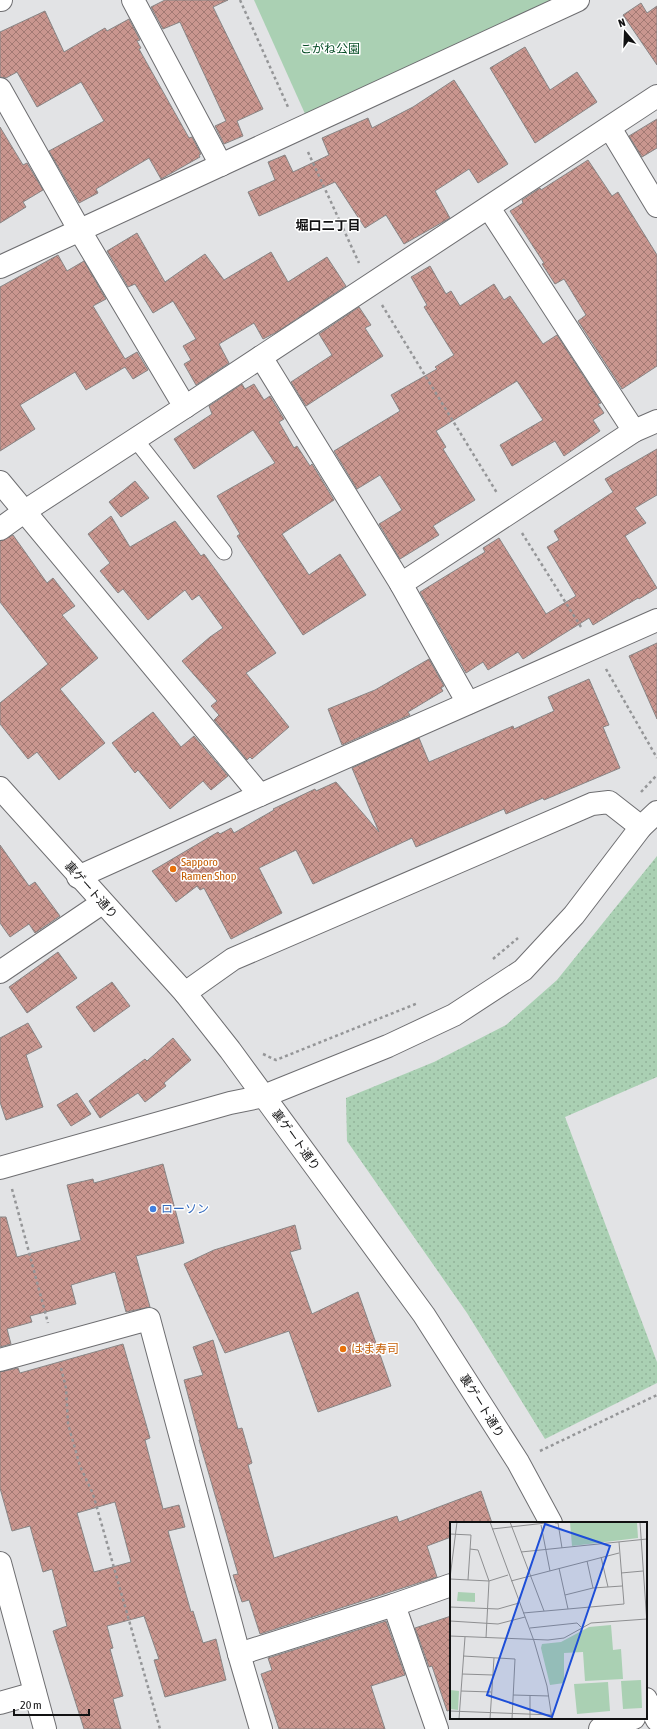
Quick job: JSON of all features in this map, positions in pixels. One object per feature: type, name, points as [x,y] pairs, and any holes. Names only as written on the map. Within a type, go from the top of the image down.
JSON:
[{"type":"street","points":[[133,0],[221,165]]},
{"type":"street","points":[[0,267],[578,0]]},
{"type":"street","points":[[0,89],[80,231],[185,407]]},
{"type":"street","points":[[0,529],[25,511],[657,96]]},
{"type":"street","points":[[610,128],[657,206]]},
{"type":"street","points":[[488,208],[634,431]]},
{"type":"street","points":[[261,357],[400,584],[468,703]]},
{"type":"street","points":[[400,584],[634,431],[657,421]]},
{"type":"street","points":[[0,482],[260,795]]},
{"type":"street","points":[[78,877],[657,620]]},
{"type":"street","name":"裏ゲート通り","points":[[3,798],[78,877],[185,994],[264,1096],[424,1315],[518,1462],[550,1522]]},
{"type":"street","points":[[185,994],[233,959],[592,804],[609,802],[641,827]]},
{"type":"street","points":[[5,1175],[230,1104],[264,1096],[388,1046],[454,1015],[523,970],[574,915],[641,827],[657,812]]},
{"type":"street","points":[[0,972],[102,903]]},
{"type":"street","points":[[0,1360],[149,1319],[239,1654],[261,1729]]},
{"type":"street","points":[[0,1563],[45,1729]]},
{"type":"street","points":[[239,1654],[394,1605],[450,1585]]},
{"type":"street","points":[[394,1605],[438,1729]]},
{"type":"street","points":[[0,1703],[35,1693]]},
{"type":"street","points":[[600,1729],[629,1719]]},
{"type":"lane","points":[[135,439],[224,552]]},
{"type":"path","points":[[240,0],[369,285],[594,648],[657,758]]},
{"type":"path","points":[[623,813],[657,775]]},
{"type":"path","points":[[488,962],[523,933]]},
{"type":"path","points":[[259,1052],[276,1060],[421,1002]]},
{"type":"path","points":[[5,1175],[66,1388],[68,1424],[80,1466],[93,1494],[160,1729]]},
{"type":"path","points":[[518,1462],[657,1395]]},
{"type":"green space","name":"こがね公園","points":[[254,0],[552,0],[306,116]]},
{"type":"green space","points":[[657,856],[657,1077],[565,1117],[657,1362],[657,1383],[545,1439],[467,1313],[347,1141],[346,1098],[434,1062],[506,1025],[557,980]]},
{"type":"building","points":[[165,0],[228,0],[213,7],[263,109],[237,121],[243,136],[224,144],[215,126],[226,121],[180,22],[163,29],[151,7]]},
{"type":"building","points":[[641,3],[647,13],[657,6],[657,65],[623,15]]},
{"type":"building","points":[[45,11],[64,52],[105,28],[107,31],[129,19],[140,40],[137,41],[141,48],[139,49],[189,138],[192,137],[201,154],[199,155],[200,157],[161,179],[149,158],[96,189],[98,193],[79,203],[49,151],[104,121],[81,82],[37,107],[17,72],[6,78],[0,77],[0,32]]},
{"type":"building","points":[[525,47],[550,90],[577,72],[597,102],[535,143],[490,68]]},
{"type":"building","points":[[454,80],[508,164],[478,183],[469,169],[435,191],[450,218],[404,244],[386,215],[365,228],[335,182],[259,216],[248,192],[275,180],[268,162],[285,155],[293,172],[329,155],[322,138],[368,118],[372,128],[413,107]]},
{"type":"building","points":[[657,119],[657,148],[642,157],[629,136]]},
{"type":"building","points":[[0,127],[23,165],[27,163],[43,190],[23,202],[26,207],[0,223]]},
{"type":"building","points":[[588,160],[612,196],[618,192],[657,255],[657,366],[622,389],[578,321],[586,315],[564,279],[555,284],[542,264],[544,263],[510,211],[523,203],[522,200],[540,188],[541,190]]},
{"type":"building","points":[[137,233],[165,282],[205,254],[224,280],[271,252],[288,282],[327,257],[346,286],[277,332],[263,339],[254,323],[219,344],[229,363],[196,385],[184,364],[191,360],[183,346],[196,339],[173,301],[153,313],[135,284],[128,287],[107,251]]},
{"type":"building","points":[[58,255],[67,271],[84,261],[106,299],[93,306],[125,359],[137,352],[148,370],[133,379],[125,367],[86,390],[75,372],[20,405],[35,429],[0,451],[0,287]]},
{"type":"building","points":[[430,266],[446,294],[451,291],[460,306],[494,284],[504,300],[510,296],[543,344],[557,335],[601,403],[598,404],[604,413],[593,420],[600,431],[564,456],[555,441],[512,466],[500,445],[543,420],[517,381],[436,431],[446,447],[443,449],[475,500],[433,526],[439,535],[400,559],[379,524],[402,510],[380,475],[357,489],[334,451],[400,411],[391,395],[437,369],[435,367],[454,355],[424,307],[427,305],[411,277]]},
{"type":"building","points":[[359,307],[371,325],[365,328],[383,356],[306,406],[291,382],[332,355],[319,334]]},
{"type":"building","points":[[242,384],[245,389],[254,384],[264,400],[270,396],[284,419],[279,422],[294,448],[297,446],[310,466],[312,464],[334,500],[282,534],[309,575],[340,554],[366,595],[303,635],[237,536],[240,534],[217,496],[275,463],[253,430],[194,469],[174,439],[212,414],[209,406]]},
{"type":"building","points":[[657,449],[657,495],[635,508],[646,523],[625,536],[657,588],[593,625],[589,618],[523,659],[518,652],[488,670],[483,662],[466,673],[420,592],[485,552],[483,548],[499,538],[546,614],[576,596],[547,547],[559,540],[554,531],[613,492],[605,479]]},
{"type":"building","points":[[135,481],[149,498],[121,517],[109,502]]},
{"type":"building","points":[[111,516],[130,547],[175,521],[201,556],[204,554],[276,653],[246,673],[289,727],[252,759],[250,757],[247,760],[214,720],[219,715],[211,706],[217,701],[182,661],[223,628],[199,595],[192,600],[185,590],[148,620],[123,589],[118,593],[100,571],[110,563],[88,534]]},
{"type":"building","points":[[13,535],[47,583],[53,578],[75,606],[62,615],[98,658],[60,689],[105,743],[59,780],[37,752],[28,759],[0,724],[0,703],[48,664],[0,602],[0,541]]},
{"type":"building","points":[[657,643],[657,719],[629,656]]},
{"type":"building","points":[[429,659],[444,686],[441,688],[443,691],[408,712],[410,715],[342,745],[328,709],[375,690]]},
{"type":"building","points":[[589,679],[609,725],[603,727],[620,768],[544,800],[543,798],[506,814],[504,809],[416,847],[412,838],[313,884],[296,850],[259,868],[282,913],[231,939],[204,888],[200,890],[197,886],[176,902],[152,871],[218,832],[220,834],[231,828],[234,833],[274,810],[273,809],[315,789],[316,791],[336,782],[379,832],[352,768],[419,738],[429,762],[513,726],[514,729],[554,711],[548,697]]},
{"type":"building","points":[[153,712],[181,747],[194,736],[228,776],[211,790],[203,781],[170,809],[138,770],[135,773],[112,743]]},
{"type":"building","points":[[0,845],[29,886],[35,882],[60,916],[35,933],[29,924],[10,937],[0,923]]},
{"type":"building","points":[[58,952],[77,978],[27,1013],[9,987]]},
{"type":"building","points":[[112,982],[130,1006],[94,1032],[76,1007]]},
{"type":"building","points":[[28,1023],[42,1047],[26,1055],[43,1107],[6,1120],[0,1102],[0,1038]]},
{"type":"building","points":[[173,1038],[191,1060],[164,1083],[166,1086],[145,1102],[138,1093],[100,1118],[89,1101],[145,1059],[147,1061]]},
{"type":"building","points":[[77,1093],[91,1114],[71,1126],[57,1105]]},
{"type":"building","points":[[163,1164],[184,1243],[136,1256],[150,1307],[126,1312],[115,1272],[71,1285],[76,1304],[30,1316],[32,1322],[7,1329],[11,1344],[0,1347],[0,1217],[6,1217],[17,1257],[81,1240],[67,1185],[93,1179],[94,1183]]},
{"type":"building","points":[[295,1225],[301,1249],[290,1252],[312,1314],[358,1292],[391,1386],[318,1412],[289,1331],[225,1353],[184,1264],[214,1250]]},
{"type":"building","points":[[213,1340],[238,1429],[242,1428],[252,1463],[248,1465],[274,1558],[397,1516],[399,1522],[481,1491],[492,1522],[450,1522],[450,1537],[427,1546],[437,1577],[260,1634],[249,1600],[242,1602],[233,1575],[238,1574],[199,1440],[184,1380],[203,1375],[193,1347]]},
{"type":"building","points":[[123,1344],[150,1438],[145,1440],[163,1509],[179,1505],[185,1527],[168,1531],[191,1612],[193,1611],[203,1643],[216,1639],[226,1680],[165,1697],[154,1660],[159,1659],[144,1616],[107,1626],[113,1648],[110,1649],[123,1696],[113,1699],[121,1729],[84,1729],[53,1631],[67,1626],[52,1569],[43,1572],[30,1526],[12,1531],[0,1488],[0,1372],[18,1368],[20,1373]],"holes":[[[115,1502],[131,1562],[94,1572],[77,1513]]]},
{"type":"building","points":[[450,1616],[450,1710],[447,1711],[432,1666],[429,1667],[415,1628]]},
{"type":"building","points":[[386,1621],[405,1675],[371,1686],[385,1729],[279,1729],[261,1674],[272,1670],[268,1658]]},
{"type":"place","name":"Sapporo Ramen Shop","points":[[173,869]]},
{"type":"place","name":"ローソン","points":[[153,1209]]},
{"type":"place","name":"はま寿司","points":[[343,1349]]},
{"type":"district","name":"堀口二丁目","points":[[328,225]]}]
